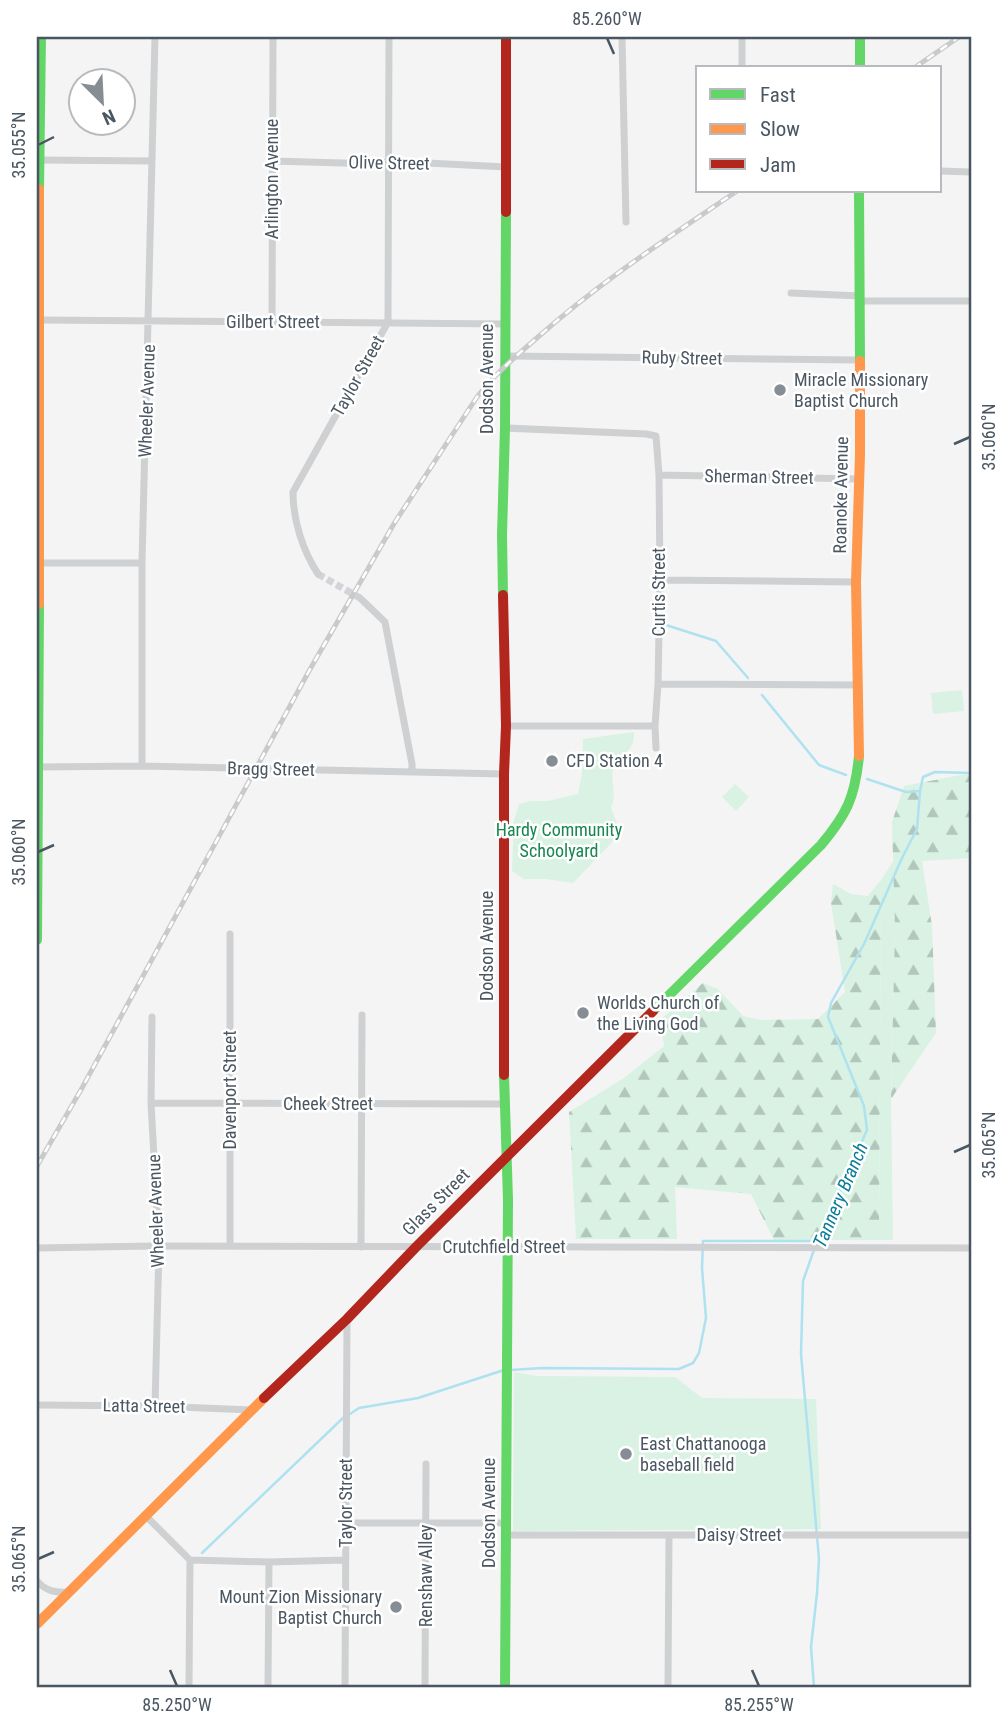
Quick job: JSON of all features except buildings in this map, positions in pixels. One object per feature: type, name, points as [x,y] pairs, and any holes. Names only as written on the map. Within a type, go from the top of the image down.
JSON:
[{"type":"street","points":[[37,940],[37,442],[40,320],[38,166],[41,37]]},
{"type":"street","name":"Wheeler Avenue","points":[[142,766],[142,563],[155,37]]},
{"type":"street","name":"Arlington Avenue","points":[[272,322],[273,37]]},
{"type":"street","name":"Taylor Street","points":[[318,574],[304,550],[293,492],[388,322],[389,37]]},
{"type":"street","name":"Dodson Avenue","points":[[505,1687],[508,1200],[504,1104],[506,726],[502,535],[505,428],[506,37]]},
{"type":"street","points":[[622,37],[626,222]]},
{"type":"street","points":[[742,37],[742,66]]},
{"type":"street","points":[[860,37],[860,66]]},
{"type":"street","name":"Olive Street","points":[[272,161],[388,161],[506,167]]},
{"type":"street","points":[[38,166],[152,162]]},
{"type":"street","points":[[942,171],[971,172]]},
{"type":"street","name":"Roanoke Avenue","points":[[852,799],[857,781],[859,755],[856,582],[860,454],[859,192]]},
{"type":"street","points":[[790,293],[860,298],[971,300]]},
{"type":"street","name":"Gilbert Street","points":[[40,320],[505,324]]},
{"type":"street","name":"Ruby Street","points":[[505,356],[859,360]]},
{"type":"street","name":"Curtis Street","points":[[505,428],[656,436],[660,580],[656,748]]},
{"type":"street","name":"Sherman Street","points":[[659,475],[858,479]]},
{"type":"street","points":[[37,563],[142,563]]},
{"type":"street","points":[[660,580],[856,582]]},
{"type":"street","points":[[360,598],[385,622],[412,771]]},
{"type":"street","points":[[658,684],[858,685]]},
{"type":"street","points":[[506,726],[655,726]]},
{"type":"street","name":"Bragg Street","points":[[38,767],[142,766],[504,774]]},
{"type":"street","name":"Glass Street","points":[[37,1623],[347,1319],[416,1247],[821,845],[841,822],[852,799]]},
{"type":"street","name":"Davenport Street","points":[[230,934],[230,1247]]},
{"type":"street","points":[[361,1247],[362,1015]]},
{"type":"street","name":"Wheeler Avenue","points":[[152,1017],[151,1103],[159,1247],[155,1406]]},
{"type":"street","name":"Cheek Street","points":[[151,1103],[504,1104]]},
{"type":"street","name":"Crutchfield Street","points":[[37,1248],[971,1248]]},
{"type":"street","name":"Taylor Street","points":[[345,1687],[347,1319]]},
{"type":"street","name":"Latta Street","points":[[37,1405],[252,1410]]},
{"type":"street","name":"Renshaw Alley","points":[[425,1687],[426,1464]]},
{"type":"street","points":[[146,1517],[190,1560],[345,1560]]},
{"type":"street","name":"Daisy Street","points":[[346,1523],[426,1523],[669,1535],[971,1535]]},
{"type":"street","points":[[668,1687],[669,1535]]},
{"type":"street","points":[[189,1687],[190,1560]]},
{"type":"street","points":[[268,1562],[268,1687]]},
{"type":"street","points":[[37,1581],[55,1593],[69,1592]]},
{"type":"green space","points":[[962,690],[964,711],[933,714],[931,693]]},
{"type":"green space","name":"Hardy Community Schoolyard","points":[[634,732],[630,748],[613,769],[614,797],[611,808],[621,833],[573,883],[524,879],[512,871],[514,820],[519,804],[578,794],[583,739]]},
{"type":"green space","points":[[971,773],[971,858],[922,861],[932,926],[936,1033],[891,1099],[895,927],[892,822],[904,786]]},
{"type":"green space","points":[[735,784],[749,797],[736,811],[722,797]]},
{"type":"green space","points":[[894,860],[891,1099],[893,1240],[879,1240],[881,880]]},
{"type":"green space","points":[[881,880],[879,1240],[774,1240],[751,1194],[675,1187],[677,1239],[576,1239],[569,1112],[624,1078],[664,1046],[660,1020],[703,983],[718,989],[743,1016],[761,1020],[818,1019],[845,992],[831,903],[833,884],[851,894],[868,896]]},
{"type":"green space","points":[[514,1372],[536,1376],[675,1377],[702,1398],[816,1399],[821,1529],[513,1531]]},
{"type":"waterway","points":[[666,625],[716,641],[748,678]]},
{"type":"waterway","points":[[762,695],[819,765],[846,775]]},
{"type":"waterway","name":"Tannery Branch","points":[[814,1687],[811,1647],[819,1559],[801,1354],[803,1281],[815,1247],[867,1130],[864,1106],[828,1017],[831,1003],[864,944],[917,829],[923,777],[935,772],[971,773]]},
{"type":"waterway","points":[[867,779],[906,792],[920,791]]},
{"type":"waterway","points":[[511,1370],[679,1369],[693,1363],[699,1353],[706,1318],[703,1241],[819,1241]]},
{"type":"waterway","points":[[350,1414],[359,1408],[418,1398],[504,1370]]},
{"type":"waterway","points":[[202,1553],[344,1417]]},
{"type":"tunnel","points":[[318,574],[360,598]]},
{"type":"railway","points":[[917,66],[959,37]]},
{"type":"railway","points":[[37,1166],[309,671],[395,522],[477,397],[514,358],[586,297],[736,192]]},
{"type":"traffic: fast","points":[[39,189],[41,37]]},
{"type":"traffic: fast","points":[[860,37],[860,66]]},
{"type":"traffic: fast","points":[[859,192],[860,361]]},
{"type":"traffic: fast","points":[[503,595],[506,212]]},
{"type":"traffic: fast","points":[[37,940],[39,604]]},
{"type":"traffic: fast","points":[[653,1011],[830,834],[852,794],[859,756]]},
{"type":"traffic: fast","points":[[504,1075],[508,1200],[505,1687]]},
{"type":"traffic: slow","points":[[39,189],[39,604]]},
{"type":"traffic: slow","points":[[859,756],[856,582],[860,361]]},
{"type":"traffic: slow","points":[[37,1624],[264,1398]]},
{"type":"traffic: jam","points":[[506,37],[506,212]]},
{"type":"traffic: jam","points":[[503,595],[506,726],[504,1075]]},
{"type":"traffic: jam","points":[[264,1398],[347,1319],[653,1011]]},
{"type":"place","name":"Miracle Missionary Baptist Church","points":[[780,390]]},
{"type":"place","name":"CFD Station 4","points":[[552,761]]},
{"type":"place","name":"Worlds Church of the Living God","points":[[583,1013]]},
{"type":"place","name":"East Chattanooga baseball field","points":[[626,1454]]},
{"type":"place","name":"Mount Zion Missionary Baptist Church","points":[[396,1607]]}]
